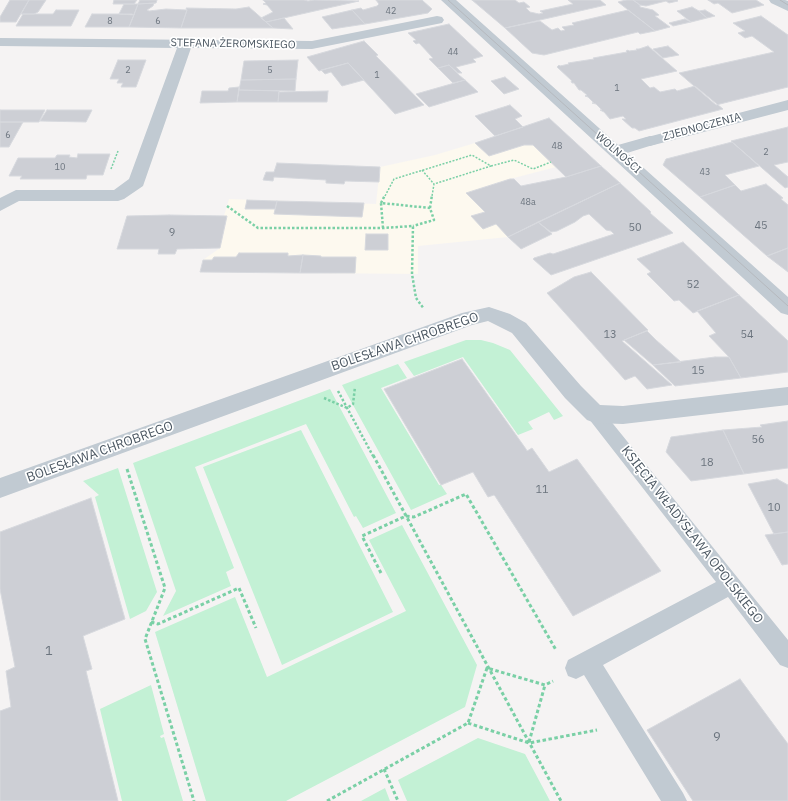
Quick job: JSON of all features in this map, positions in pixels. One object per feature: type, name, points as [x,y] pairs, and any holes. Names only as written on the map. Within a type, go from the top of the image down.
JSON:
[{"type":"street","name":"WOLNOŚCI","points":[[448,0],[788,308]]},
{"type":"street","points":[[776,0],[788,8]]},
{"type":"street","name":"STEFANA ŻEROMSKIEGO","points":[[0,42],[312,45],[464,14]]},
{"type":"street","points":[[0,205],[16,196],[118,195],[137,182],[185,44]]},
{"type":"street","name":"ZJEDNOCZENIA","points":[[616,151],[788,105]]},
{"type":"street","name":"BOLESŁAWA CHROBREGO","points":[[0,488],[468,318],[489,314],[503,319],[518,328],[572,392],[595,414]]},
{"type":"street","points":[[595,414],[630,415],[788,396]]},
{"type":"lane","name":"KSIĘCIA WŁADYSŁAWA OPOLSKIEGO","points":[[595,414],[788,656]]},
{"type":"lane","points":[[676,801],[627,724],[582,665],[731,585]]},
{"type":"path","points":[[110,172],[119,150]]},
{"type":"path","points":[[383,228],[381,203],[394,179],[472,155],[491,166]]},
{"type":"path","points":[[434,184],[514,160],[533,168],[551,162]]},
{"type":"path","points":[[422,170],[434,184]]},
{"type":"path","points":[[227,206],[258,228],[383,228],[413,226],[434,220],[430,208],[434,184]]},
{"type":"path","points":[[381,203],[430,208]]},
{"type":"path","points":[[413,226],[412,274],[416,298]]},
{"type":"path","points":[[347,408],[352,404],[355,384]]},
{"type":"path","points":[[337,390],[561,801]]},
{"type":"path","points":[[321,397],[347,408]]},
{"type":"path","points":[[125,461],[166,588],[145,639],[194,801]]},
{"type":"path","points":[[381,573],[362,536],[406,516],[414,517],[466,494],[558,653]]},
{"type":"path","points":[[151,622],[158,624],[239,588],[256,628]]},
{"type":"path","points":[[327,801],[468,723],[488,668]]},
{"type":"path","points":[[488,668],[545,685],[529,743]]},
{"type":"path","points":[[468,723],[529,743],[627,724]]},
{"type":"path","points":[[384,769],[398,801]]},
{"type":"shaded area","points":[[475,143],[489,156],[524,145],[533,145],[556,167],[510,179],[467,193],[485,212],[472,216],[496,224],[508,237],[418,246],[418,274],[200,272],[203,260],[220,248],[227,216],[224,216],[229,199],[376,204],[380,167],[435,155]]},
{"type":"green space","points":[[466,340],[481,340],[510,350],[563,416],[554,420],[549,412],[528,422],[533,429],[518,435],[463,357],[414,376],[404,362]]},
{"type":"green space","points":[[398,364],[407,378],[381,388],[439,485],[441,485],[447,494],[411,510],[342,385]]},
{"type":"green space","points":[[330,389],[396,513],[363,528],[356,516],[354,517],[306,424],[195,467],[234,568],[226,572],[231,586],[163,616],[176,591],[133,463]]},
{"type":"green space","points":[[301,430],[393,612],[282,665],[203,467]]},
{"type":"green space","points":[[118,468],[157,592],[146,611],[130,619],[95,497],[99,495],[83,481]]},
{"type":"green space","points":[[402,525],[477,665],[465,707],[286,801],[206,801],[155,632],[235,597],[267,677],[406,611],[369,540]]},
{"type":"green space","points":[[151,685],[164,734],[160,736],[161,738],[164,737],[183,801],[122,801],[100,709]]},
{"type":"green space","points":[[478,738],[525,754],[550,801],[407,801],[398,780]]},
{"type":"green space","points":[[385,788],[390,801],[361,801]]},
{"type":"building","points":[[10,0],[29,0],[16,22],[0,22],[0,17]]},
{"type":"building","points":[[29,0],[46,0],[38,12],[34,14],[21,14]]},
{"type":"building","points":[[114,0],[137,0],[134,4],[113,4]]},
{"type":"building","points":[[140,0],[157,0],[156,3],[138,4]]},
{"type":"building","points":[[263,0],[359,1],[266,22],[261,18],[273,12],[267,5],[263,4],[266,3]]},
{"type":"building","points":[[376,0],[422,0],[432,9],[428,13],[365,24],[352,10],[361,8],[363,10],[377,6],[379,4]]},
{"type":"building","points":[[472,0],[515,0],[519,3],[524,2],[530,7],[526,8],[530,12],[539,14],[543,13],[540,11],[573,4],[568,0],[600,0],[606,5],[505,28]]},
{"type":"building","points":[[633,0],[640,5],[640,7],[653,10],[659,15],[655,16],[670,27],[655,31],[618,2]]},
{"type":"building","points":[[633,0],[678,1],[669,3],[666,1],[646,6],[640,5]]},
{"type":"building","points":[[708,0],[756,0],[764,5],[732,13],[718,3],[714,4]]},
{"type":"building","points":[[154,3],[153,6],[147,10],[187,10],[181,28],[129,27],[138,4]]},
{"type":"building","points":[[124,4],[138,4],[134,15],[119,14]]},
{"type":"building","points":[[249,7],[273,28],[181,28],[187,10],[186,8],[236,9]]},
{"type":"building","points":[[692,7],[707,18],[691,22],[677,11]]},
{"type":"building","points":[[56,10],[79,10],[71,26],[16,26],[23,14],[53,14]]},
{"type":"building","points":[[352,10],[365,24],[332,29],[322,17]]},
{"type":"building","points":[[628,10],[655,31],[640,34],[638,32],[544,55],[532,53],[505,28],[540,21],[552,30],[558,28],[561,31],[565,30],[562,27],[574,25],[572,23]]},
{"type":"building","points":[[705,10],[715,16],[707,18],[699,11]]},
{"type":"building","points":[[92,14],[134,15],[129,27],[85,27]]},
{"type":"building","points":[[761,16],[788,35],[788,87],[716,105],[679,73],[774,52],[752,36],[745,38],[738,33],[745,31],[733,23]]},
{"type":"building","points":[[284,18],[293,29],[273,28],[266,22]]},
{"type":"building","points":[[685,19],[691,22],[673,26],[669,23]]},
{"type":"building","points":[[449,24],[483,56],[473,59],[476,62],[456,67],[462,73],[458,73],[449,65],[438,68],[429,59],[433,58],[419,43],[416,44],[413,41],[416,40],[408,33]]},
{"type":"building","points":[[364,41],[378,55],[376,56],[424,105],[395,114],[348,63],[319,71],[307,57]]},
{"type":"building","points":[[648,46],[677,71],[641,79],[650,88],[654,87],[660,92],[675,89],[677,91],[695,86],[723,109],[639,131],[632,128],[622,119],[626,119],[623,116],[610,119],[557,67],[559,65],[627,52],[626,51],[628,50],[637,50],[636,49]]},
{"type":"building","points":[[668,46],[679,55],[663,58],[653,49]]},
{"type":"building","points":[[118,60],[146,60],[136,87],[121,87],[123,83],[117,83],[119,79],[110,79]]},
{"type":"building","points":[[298,60],[296,79],[241,80],[244,61]]},
{"type":"building","points":[[348,63],[364,80],[342,86],[331,72],[325,74],[321,70]]},
{"type":"building","points":[[449,65],[465,80],[453,83],[438,68]]},
{"type":"building","points":[[505,77],[519,89],[504,94],[491,81]]},
{"type":"building","points":[[296,79],[295,91],[239,90],[241,80]]},
{"type":"building","points":[[465,80],[478,92],[429,107],[416,94]]},
{"type":"building","points":[[239,87],[237,102],[200,103],[202,91],[228,91],[229,88]]},
{"type":"building","points":[[239,90],[279,91],[278,102],[237,102]]},
{"type":"building","points":[[328,91],[327,102],[278,102],[279,92]]},
{"type":"building","points":[[510,105],[522,116],[515,119],[523,127],[495,136],[475,116]]},
{"type":"building","points":[[0,110],[45,110],[39,122],[0,122]]},
{"type":"building","points":[[47,110],[92,110],[86,122],[40,121]]},
{"type":"building","points":[[549,118],[601,166],[566,177],[533,145],[524,145],[489,156],[475,143]]},
{"type":"building","points":[[0,122],[23,122],[9,147],[0,147]]},
{"type":"building","points":[[788,127],[788,162],[774,165],[788,177],[788,187],[785,188],[731,141]]},
{"type":"building","points":[[732,142],[759,166],[725,175],[735,185],[700,197],[663,165],[666,159]]},
{"type":"building","points":[[78,154],[110,154],[103,175],[87,175],[86,179],[20,179],[22,176],[9,176],[18,158],[55,158],[57,155],[70,155],[69,157],[77,158]]},
{"type":"building","points":[[277,163],[380,167],[379,182],[345,181],[344,184],[326,183],[326,180],[274,177],[273,181],[263,180],[266,172],[274,172]]},
{"type":"building","points":[[601,166],[620,183],[508,237],[496,224],[483,229],[471,216],[485,212],[466,193],[510,179],[514,179],[521,186],[566,177]]},
{"type":"building","points":[[620,183],[651,212],[650,213],[673,233],[551,275],[533,259],[614,234],[611,231],[606,230],[589,214],[557,231],[551,232],[538,222]]},
{"type":"building","points":[[766,184],[783,198],[781,199],[788,205],[788,248],[767,256],[700,197],[735,185],[741,191]]},
{"type":"building","points":[[247,200],[277,201],[275,209],[245,209]]},
{"type":"building","points":[[277,201],[364,203],[362,217],[274,214]]},
{"type":"building","points":[[127,216],[227,216],[220,248],[177,249],[175,254],[158,254],[159,249],[117,249]]},
{"type":"building","points":[[538,222],[552,234],[521,249],[508,237]]},
{"type":"building","points":[[366,234],[388,234],[388,250],[365,250]]},
{"type":"building","points":[[683,242],[739,295],[693,313],[679,300],[674,301],[647,274],[651,272],[637,259]]},
{"type":"building","points":[[788,248],[788,272],[767,256]]},
{"type":"building","points":[[239,253],[288,253],[288,256],[303,255],[300,273],[200,272],[203,260],[212,260],[214,257],[236,257]]},
{"type":"building","points":[[303,255],[321,257],[356,257],[355,273],[300,273]]},
{"type":"building","points":[[591,272],[648,330],[622,341],[672,385],[647,389],[635,376],[625,380],[547,293],[574,277]]},
{"type":"building","points":[[739,295],[788,341],[788,372],[741,378],[729,357],[709,336],[716,333],[697,311]]},
{"type":"building","points":[[647,331],[681,362],[653,365],[624,340]]},
{"type":"building","points":[[715,357],[729,357],[741,378],[675,386],[653,365]]},
{"type":"building","points":[[462,359],[527,451],[532,448],[549,472],[577,459],[661,571],[573,616],[495,496],[488,497],[473,472],[441,485],[384,389]]},
{"type":"building","points":[[788,421],[788,468],[744,474],[723,430],[762,427],[760,425]]},
{"type":"building","points":[[723,430],[744,474],[691,481],[666,452],[671,437]]},
{"type":"building","points":[[777,479],[788,485],[788,532],[774,534],[748,484]]},
{"type":"building","points":[[91,498],[125,619],[83,636],[92,669],[86,671],[118,801],[0,801],[0,711],[11,707],[6,671],[15,667],[0,589],[0,532]]},
{"type":"building","points":[[788,532],[788,564],[782,565],[765,535]]},
{"type":"building","points":[[740,679],[788,744],[788,801],[693,801],[647,730]]},
{"type":"tram line","points":[[448,0],[788,306]]},
{"type":"tram line","points":[[780,0],[788,5]]}]
